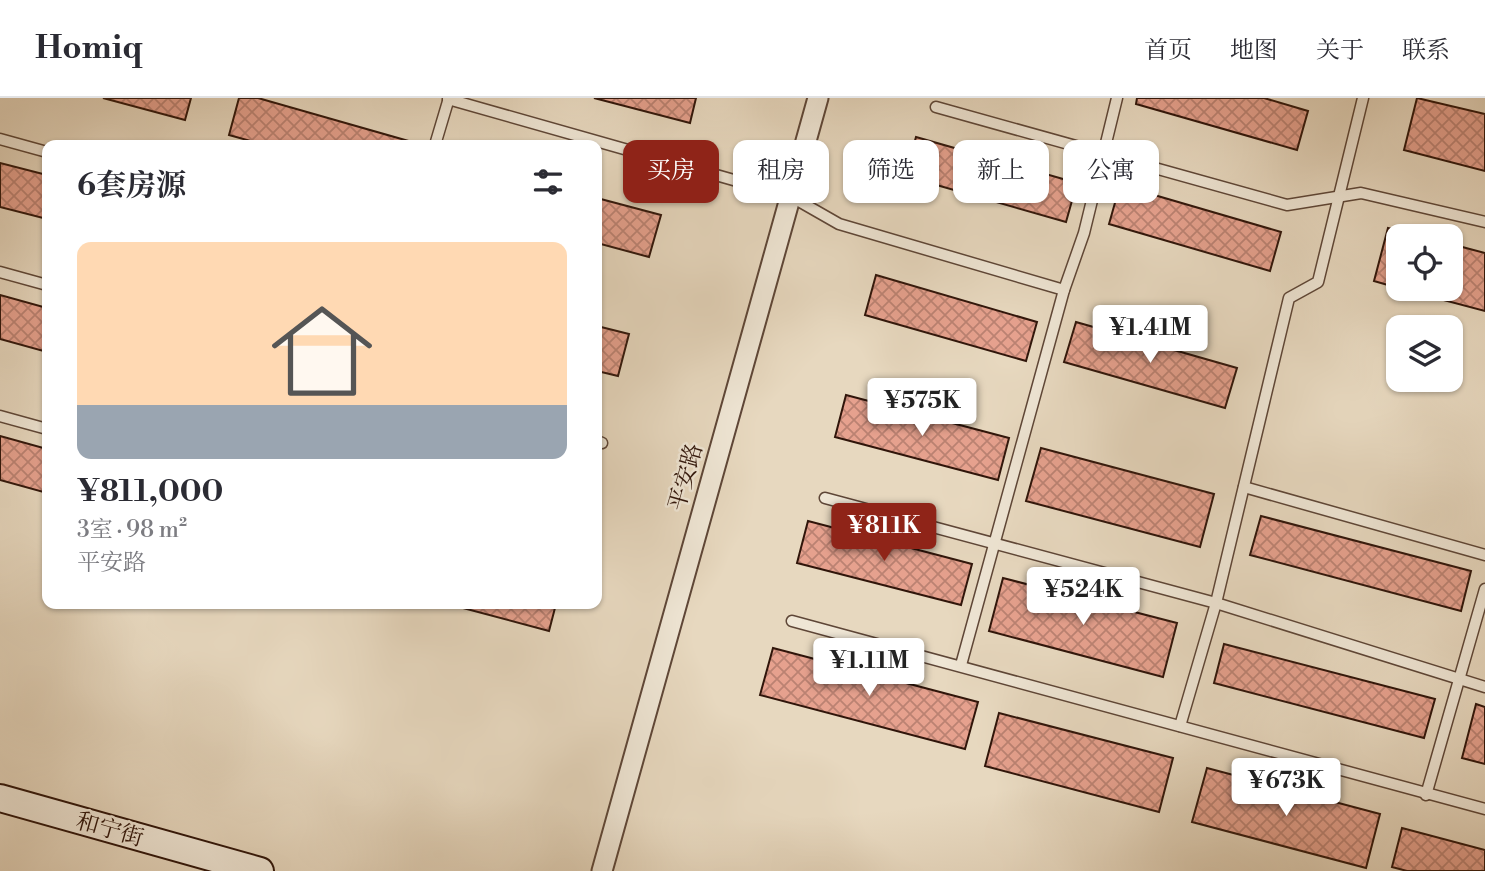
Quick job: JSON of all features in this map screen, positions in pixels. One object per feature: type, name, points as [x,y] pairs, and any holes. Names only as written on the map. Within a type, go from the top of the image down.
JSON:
[{"type":"main road","name":"和宁街","points":[[0,798],[260,871]]},
{"type":"street","name":"平安路","points":[[806,140],[818,98]]},
{"type":"street","name":"平安路","points":[[602,871],[788,203]]},
{"type":"lane","points":[[436,140],[448,98],[595,140]]},
{"type":"lane","points":[[1106,140],[1117,98]]},
{"type":"lane","points":[[1180,726],[1216,603],[1289,298],[1318,282],[1361,98]]},
{"type":"lane","points":[[936,107],[1063,143]]},
{"type":"lane","points":[[0,139],[42,151]]},
{"type":"lane","points":[[602,142],[733,180]]},
{"type":"lane","points":[[1159,170],[1287,205],[1361,192],[1485,222]]},
{"type":"lane","points":[[802,203],[839,224],[1064,290]]},
{"type":"lane","points":[[961,665],[1064,290],[1084,233],[1091,203]]},
{"type":"lane","points":[[0,272],[42,284]]},
{"type":"lane","points":[[0,416],[42,428]]},
{"type":"lane","points":[[1244,487],[1485,555]]},
{"type":"lane","points":[[825,498],[1216,603],[1485,687]]},
{"type":"lane","points":[[1426,795],[1485,589]]},
{"type":"lane","points":[[792,621],[1485,809]]},
{"type":"building","points":[[103,98],[191,98],[185,120]]},
{"type":"building","points":[[239,98],[258,98],[405,140],[247,140],[229,135]]},
{"type":"building","points":[[594,98],[696,98],[690,123]]},
{"type":"building","points":[[1137,98],[1264,98],[1308,111],[1297,150],[1136,104]]},
{"type":"building","points":[[1417,98],[1485,114],[1485,171],[1404,150]]},
{"type":"building","points":[[939,144],[953,148],[953,190],[939,186]]},
{"type":"building","points":[[0,163],[42,174],[42,218],[0,207]]},
{"type":"building","points":[[1049,175],[1063,179],[1063,203],[1071,203],[1066,222],[1000,203],[1049,203]]},
{"type":"building","points":[[1159,196],[1281,232],[1270,271],[1109,224],[1115,203],[1159,203]]},
{"type":"building","points":[[602,199],[661,215],[649,257],[602,244]]},
{"type":"building","points":[[1386,236],[1386,284],[1374,281]]},
{"type":"building","points":[[1463,247],[1485,253],[1485,311],[1447,301],[1463,301]]},
{"type":"building","points":[[876,275],[1037,322],[1026,361],[865,315]]},
{"type":"building","points":[[0,295],[42,307],[42,351],[0,339]]},
{"type":"building","points":[[1076,322],[1237,368],[1225,408],[1064,362]]},
{"type":"building","points":[[602,327],[629,334],[618,376],[602,372]]},
{"type":"building","points":[[846,395],[1009,438],[998,480],[835,437]]},
{"type":"building","points":[[0,436],[42,448],[42,492],[0,480]]},
{"type":"building","points":[[1041,448],[1214,494],[1200,547],[1026,501]]},
{"type":"building","points":[[1261,516],[1471,571],[1461,611],[1250,555]]},
{"type":"building","points":[[808,521],[972,564],[961,605],[797,563]]},
{"type":"building","points":[[1003,578],[1177,623],[1163,677],[989,631]]},
{"type":"building","points":[[467,609],[555,609],[549,631]]},
{"type":"building","points":[[1224,644],[1435,699],[1424,738],[1214,683]]},
{"type":"building","points":[[773,648],[978,702],[965,749],[760,695]]},
{"type":"building","points":[[1476,704],[1485,707],[1485,764],[1462,758]]},
{"type":"building","points":[[999,713],[1173,758],[1159,812],[985,766]]},
{"type":"building","points":[[1207,768],[1380,814],[1366,868],[1192,822]]},
{"type":"building","points":[[1402,828],[1485,850],[1485,871],[1407,871],[1392,867]]}]
